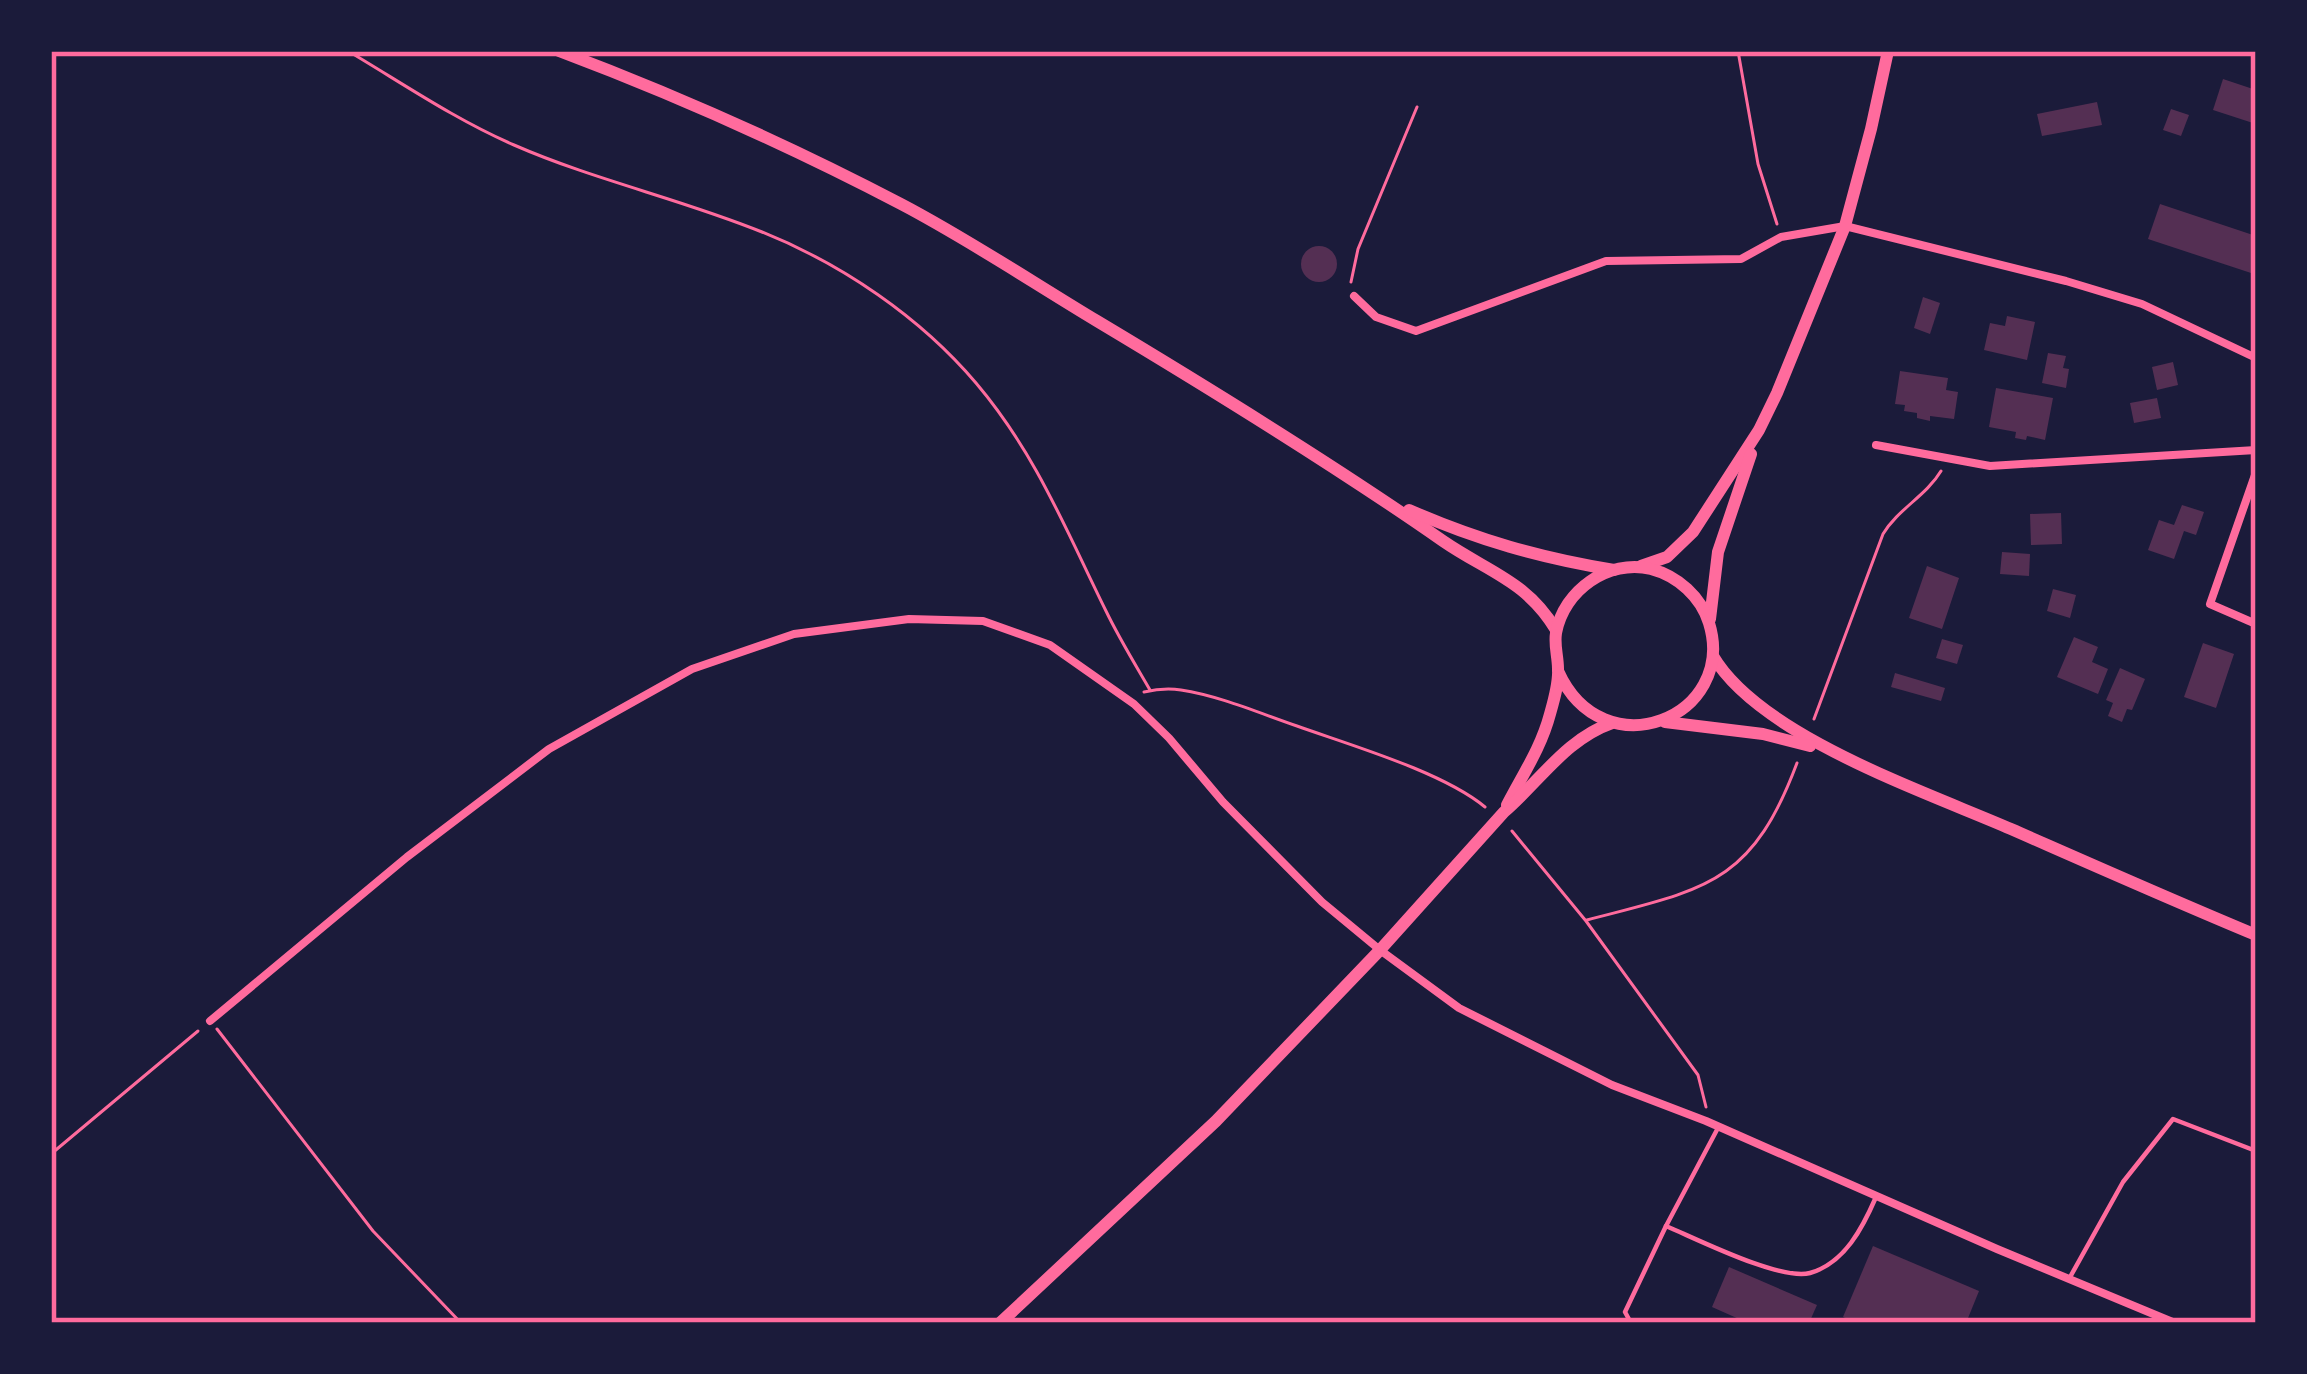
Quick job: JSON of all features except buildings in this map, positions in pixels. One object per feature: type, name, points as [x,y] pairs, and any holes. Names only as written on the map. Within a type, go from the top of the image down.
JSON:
[{"type":"main road","points":[[559,51],[740,124],[905,206],[1388,501],[1520,587],[1543,608],[1556,630]]},
{"type":"main road","points":[[1842,755],[1763,734],[1697,724],[1612,723],[1574,698],[1558,671],[1554,647],[1556,630],[1571,598],[1598,576],[1667,557],[1694,532],[1759,430],[1846,226],[1888,51]]},
{"type":"main road","points":[[1658,722],[1695,697],[1709,670],[1718,552],[1759,430]]},
{"type":"main road","points":[[1388,501],[1498,545],[1615,570]]},
{"type":"main road","points":[[1634,567],[1681,583],[1709,623]]},
{"type":"main road","points":[[1712,655],[1731,683],[1803,736],[2256,935]]},
{"type":"main road","points":[[1504,812],[1539,748],[1558,671]]},
{"type":"main road","points":[[1000,1323],[1216,1121],[1572,744],[1612,723]]},
{"type":"street","points":[[1354,296],[1376,316],[1416,331],[1606,261],[1742,259],[1781,237],[1846,226],[2142,304],[2256,358]]},
{"type":"street","points":[[1876,445],[1990,466],[2256,450]]},
{"type":"street","points":[[2256,472],[2210,604],[2256,624]]},
{"type":"street","points":[[210,1021],[406,857],[549,749],[692,669],[794,634],[909,619],[983,621],[1050,645],[1134,704],[1169,737],[1222,802],[1322,902],[1459,1008],[1612,1084],[2175,1323]]},
{"type":"lane","points":[[2069,1279],[2122,1182],[2173,1119],[2256,1151]]},
{"type":"lane","points":[[1631,1323],[1625,1312],[1719,1126]]},
{"type":"lane","points":[[1666,1226],[1770,1269],[1806,1275],[1833,1262],[1861,1230],[1877,1196]]},
{"type":"path","points":[[348,51],[510,144],[764,232],[859,283],[957,362],[1019,440],[1150,690],[1186,690],[1268,716],[1427,775],[1485,807]]},
{"type":"path","points":[[1738,51],[1758,164],[1781,237]]},
{"type":"path","points":[[1354,296],[1351,279],[1358,249],[1417,107]]},
{"type":"path","points":[[1813,721],[1883,534],[1934,482],[1945,458]]},
{"type":"path","points":[[1586,921],[1667,899],[1725,872],[1766,831],[1797,763]]},
{"type":"path","points":[[1513,831],[1586,921],[1698,1075],[1706,1121]]},
{"type":"path","points":[[51,1154],[210,1021],[373,1232],[461,1323]]}]
